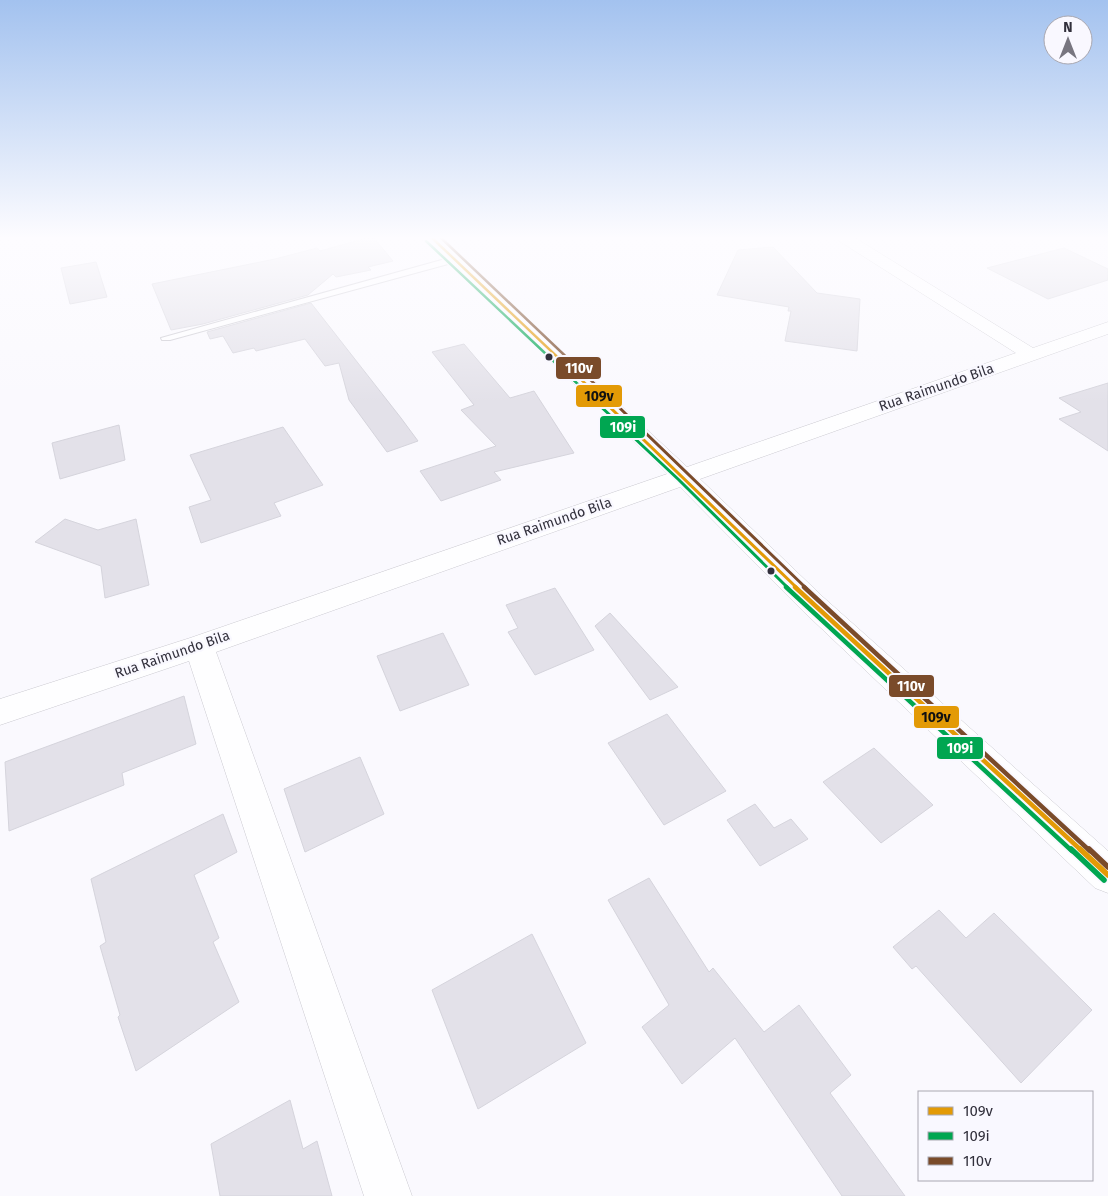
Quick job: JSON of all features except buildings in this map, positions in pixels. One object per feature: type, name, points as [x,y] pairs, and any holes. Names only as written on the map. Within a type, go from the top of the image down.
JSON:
[{"type":"street","points":[[490,292],[683,476],[813,604],[1108,875]]},
{"type":"street","points":[[931,292],[1030,354]]},
{"type":"street","name":"Rua Raimundo Bila","points":[[0,712],[199,646],[1108,328]]},
{"type":"street","points":[[199,646],[388,1196]]},
{"type":"lane","points":[[166,338],[336,292]]},
{"type":"transit line","name":"109i","points":[[480,292],[679,480],[809,609],[1104,880]]},
{"type":"transit line","name":"109v","points":[[489,292],[683,476],[813,604],[1108,875]]},
{"type":"transit line","name":"110v","points":[[498,292],[687,471],[817,599],[1108,867]]}]
